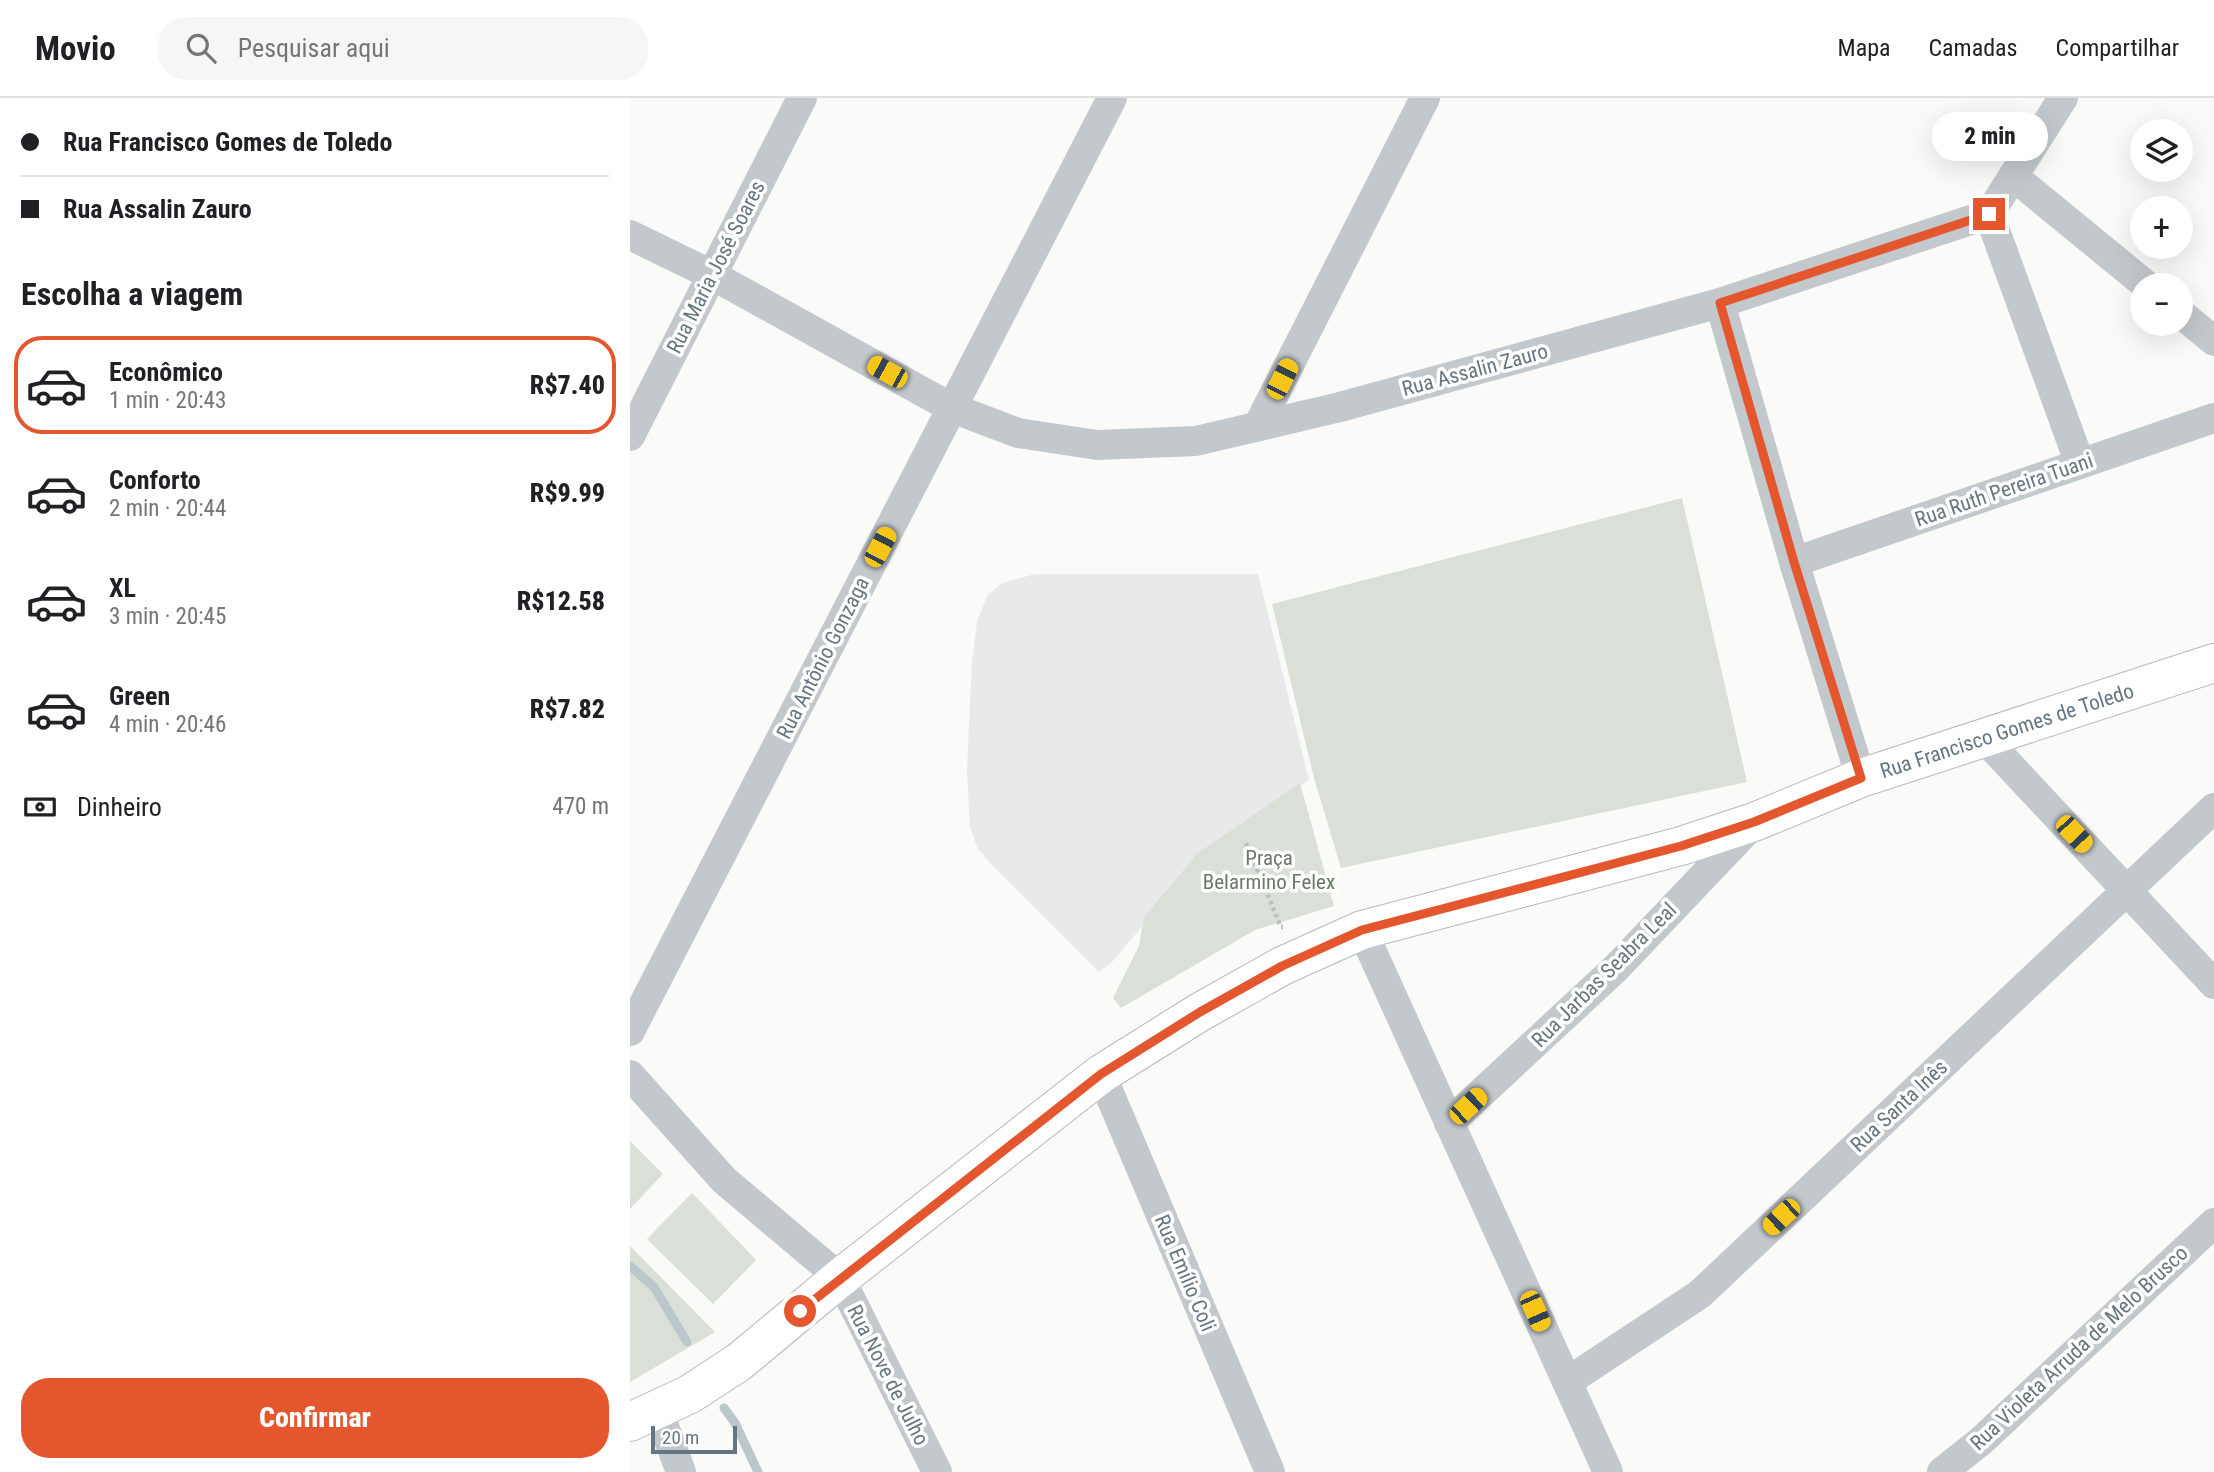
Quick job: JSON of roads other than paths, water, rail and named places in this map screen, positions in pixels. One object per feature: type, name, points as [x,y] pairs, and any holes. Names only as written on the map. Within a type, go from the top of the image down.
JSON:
[{"type":"street","name":"Rua Maria José Soares","points":[[630,436],[802,98]]},
{"type":"street","name":"Rua Antônio Gonzaga","points":[[630,1031],[1112,98]]},
{"type":"street","points":[[1258,426],[1424,98]]},
{"type":"street","points":[[2059,99],[1989,214],[2080,464]]},
{"type":"street","points":[[2013,176],[2131,273]]},
{"type":"street","name":"Rua Assalin Zauro","points":[[630,235],[712,275],[952,408],[1018,433],[1097,445],[1195,441],[1340,407],[1720,303],[1989,214]]},
{"type":"street","points":[[1720,303],[1794,562],[1861,778]]},
{"type":"street","points":[[2193,324],[2214,341]]},
{"type":"street","name":"Rua Ruth Pereira Tuani","points":[[1794,562],[2214,418]]},
{"type":"street","name":"Rua Francisco Gomes de Toledo","points":[[643,1415],[690,1394],[739,1362],[840,1278],[1101,1074],[1200,1012],[1282,966],[1362,930],[1681,846],[1754,822],[1861,778],[2214,663]]},
{"type":"street","points":[[1983,737],[2214,984]]},
{"type":"street","name":"Rua Santa Inês","points":[[1567,1382],[1700,1294],[2214,808]]},
{"type":"street","name":"Rua Jarbas Seabra Leal","points":[[1450,1123],[1616,968],[1754,822]]},
{"type":"street","points":[[1362,930],[1608,1472]]},
{"type":"street","name":"Rua Emílio Coli","points":[[1101,1074],[1270,1472]]},
{"type":"street","points":[[630,1075],[724,1180],[840,1278]]},
{"type":"street","name":"Rua Violeta Arruda de Melo Brusco","points":[[1942,1472],[1981,1441],[2214,1223]]},
{"type":"street","name":"Rua Nove de Julho","points":[[840,1278],[937,1472]]},
{"type":"street","points":[[643,1415],[681,1472]]},
{"type":"waterway","points":[[630,1266],[654,1287],[687,1342]]},
{"type":"waterway","points":[[724,1408],[735,1423],[758,1472]]},
{"type":"park label","name":"Praça Belarmino Felex","points":[[1269,870]]}]
